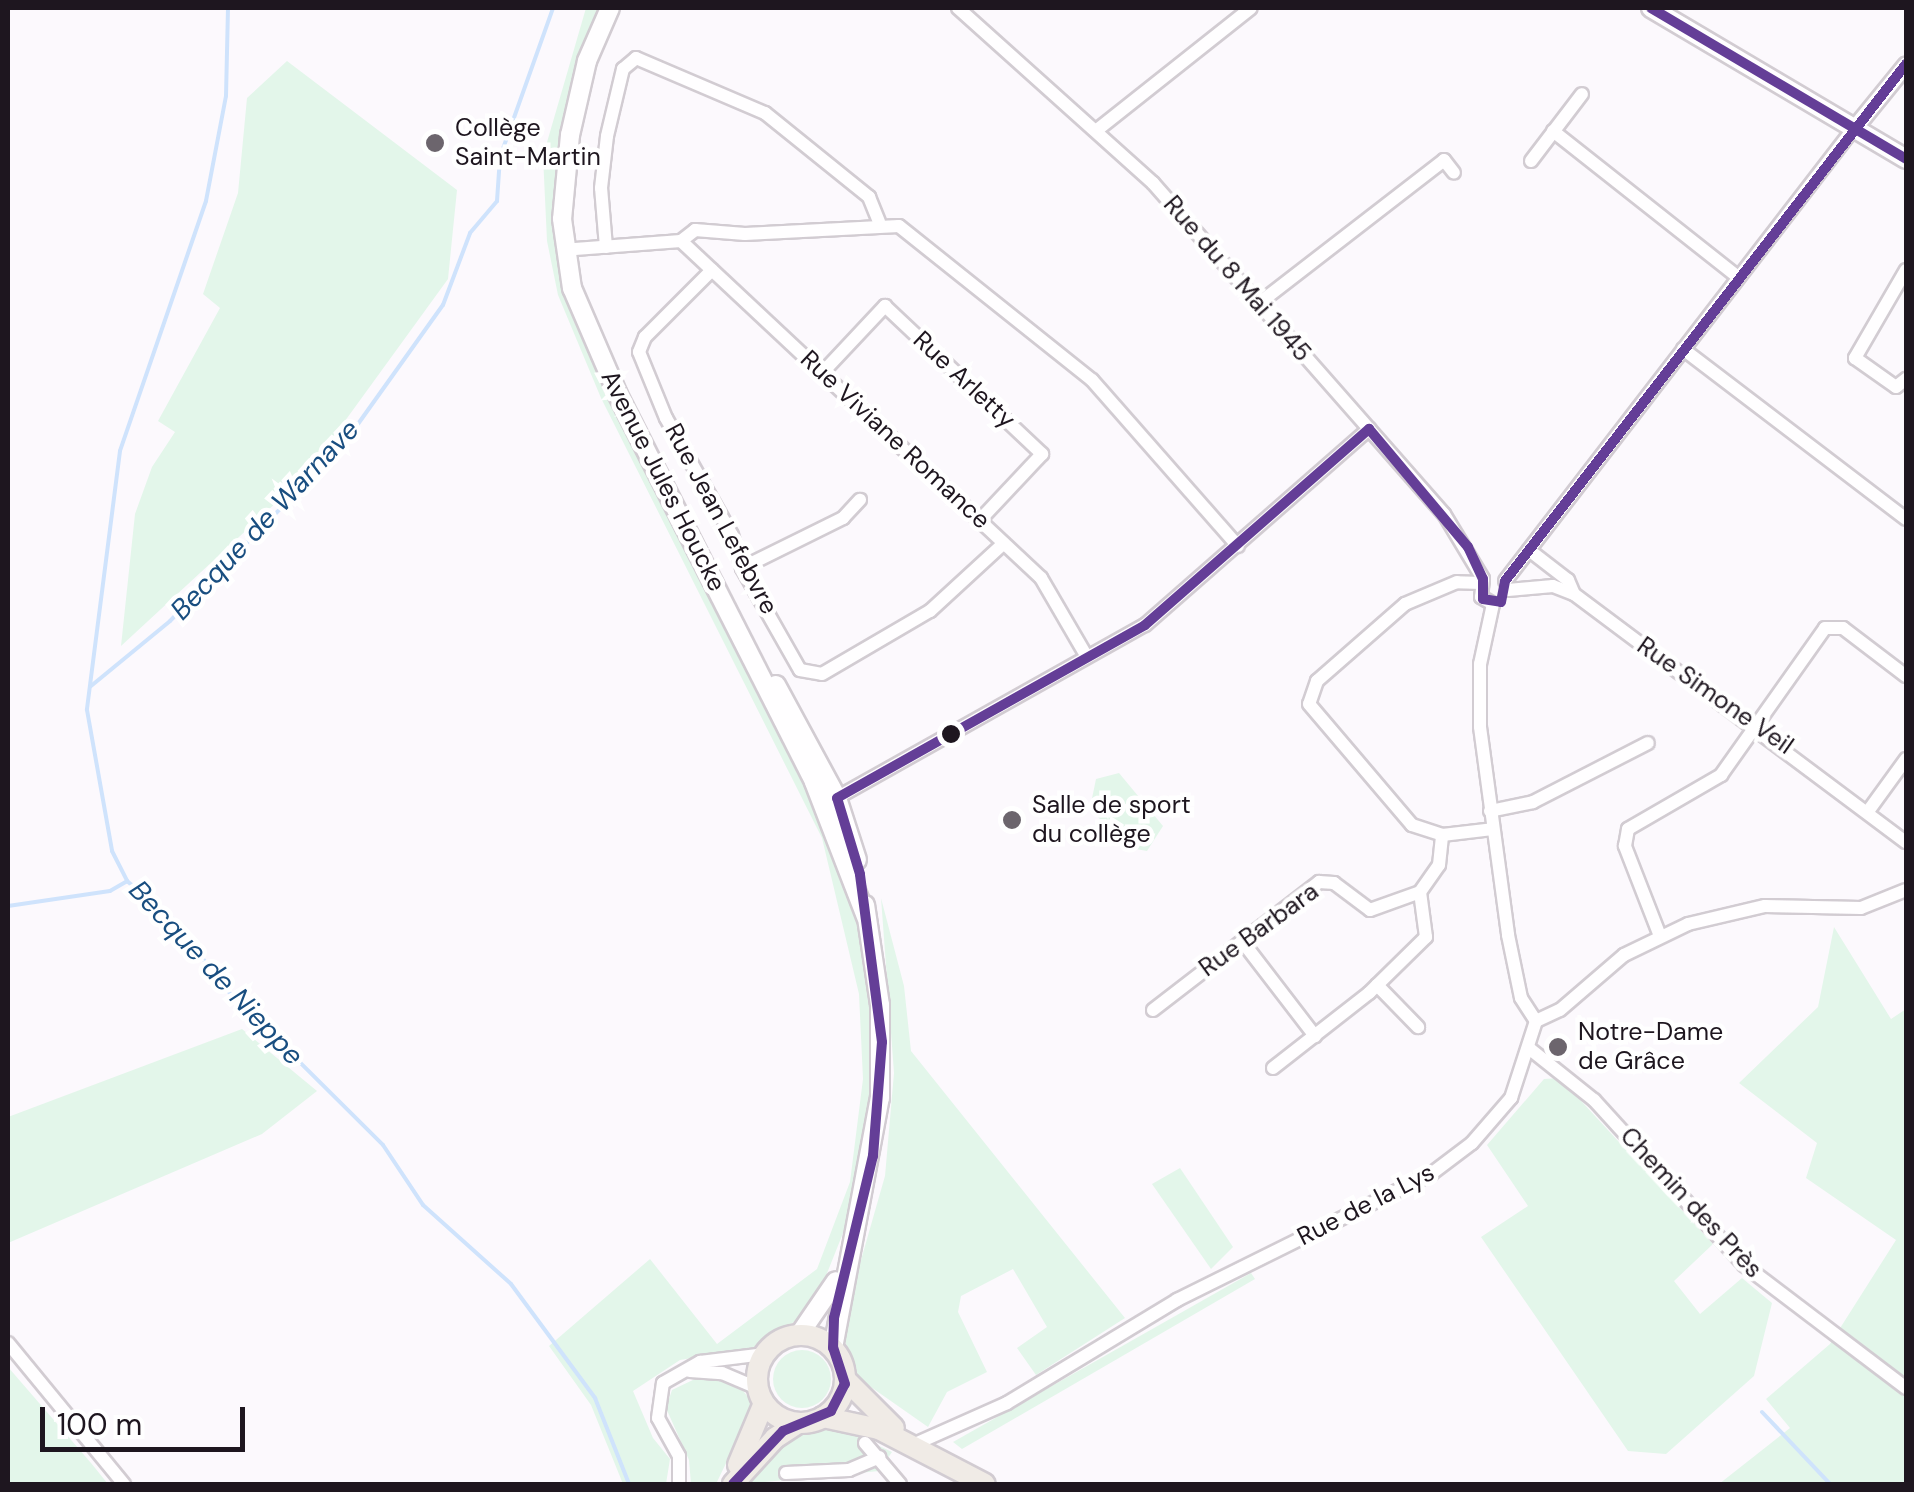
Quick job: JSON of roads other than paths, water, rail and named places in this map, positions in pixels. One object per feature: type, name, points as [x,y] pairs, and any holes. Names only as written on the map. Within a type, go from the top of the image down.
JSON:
[{"type":"main road","name":"Avenue Jules Houcke","points":[[610,8],[577,99],[566,179],[566,260],[590,332],[831,802],[866,917],[880,1005],[880,1098],[868,1184],[844,1268],[833,1348]]},
{"type":"main road","points":[[1651,8],[1906,159]]},
{"type":"main road","name":"Avenue Jules Houcke","points":[[566,179],[590,332]]},
{"type":"main road","name":"Avenue Jules Houcke","points":[[798,1334],[844,1268]]},
{"type":"main road","points":[[731,1484],[761,1395],[764,1354],[798,1334],[833,1348],[845,1379],[916,1444]]},
{"type":"main road","points":[[823,1417],[840,1399],[845,1379]]},
{"type":"main road","points":[[761,1395],[798,1422]]},
{"type":"main road","points":[[731,1484],[775,1438],[798,1422],[823,1417],[856,1420],[916,1444],[985,1484]]},
{"type":"street","name":"Rue du 8 Mai 1945","points":[[958,8],[1153,184],[1450,522],[1482,581],[1481,597],[1493,604]]},
{"type":"street","points":[[1096,130],[1251,8]]},
{"type":"street","points":[[606,246],[601,188],[607,136],[623,70],[636,58],[765,113],[869,197],[879,222]]},
{"type":"street","points":[[1906,64],[1529,550],[1493,604],[1478,689],[1490,811],[1521,998],[1536,1021],[1660,936],[1743,909],[1861,908],[1906,890]]},
{"type":"street","points":[[1531,160],[1582,94]]},
{"type":"street","points":[[1553,132],[1738,276]]},
{"type":"street","points":[[1258,304],[1444,160],[1454,173]]},
{"type":"street","points":[[575,249],[681,241],[695,230],[744,234],[879,222],[911,233],[1092,380],[1238,546]]},
{"type":"street","name":"Rue Viviane Romance","points":[[681,241],[1047,585],[1087,657]]},
{"type":"street","name":"Rue Jean Lefebvre","points":[[712,270],[644,337],[640,352],[666,418],[732,535],[742,568],[800,670],[818,675],[940,604],[1004,544]]},
{"type":"street","points":[[1906,270],[1854,358],[1896,387],[1906,379]]},
{"type":"street","name":"Rue Arletty","points":[[823,372],[886,306],[1042,454],[980,520]]},
{"type":"street","points":[[1683,349],[1906,519]]},
{"type":"street","points":[[831,802],[1160,614],[1369,429]]},
{"type":"street","points":[[742,568],[843,518],[860,500]]},
{"type":"street","points":[[1529,550],[1568,580],[1574,594]]},
{"type":"street","name":"Rue Simone Veil","points":[[1442,835],[1398,813],[1312,713],[1310,695],[1411,600],[1456,582],[1482,581],[1553,586],[1574,594],[1757,725],[1906,842]]},
{"type":"street","points":[[1660,936],[1625,846],[1626,832],[1715,780],[1829,627],[1846,630],[1906,676]]},
{"type":"street","points":[[1490,811],[1534,802],[1648,743]]},
{"type":"street","points":[[1868,810],[1906,760]]},
{"type":"street","points":[[1273,1068],[1378,986],[1428,934],[1420,892],[1439,864],[1442,835],[1493,829]]},
{"type":"street","name":"Rue Barbara","points":[[1153,1010],[1319,882],[1334,883],[1370,910],[1420,892]]},
{"type":"street","points":[[1242,941],[1315,1036]]},
{"type":"street","points":[[1378,986],[1418,1027]]},
{"type":"street","name":"Rue de la Lys","points":[[916,1444],[1007,1403],[1177,1300],[1422,1180],[1464,1151],[1506,1106],[1530,1049],[1536,1021]]},
{"type":"street","name":"Chemin des Près","points":[[1530,1049],[1594,1100],[1744,1265],[1906,1388]]},
{"type":"street","points":[[8,1344],[124,1484]]},
{"type":"street","points":[[679,1484],[679,1456],[657,1410],[660,1389],[673,1374],[700,1362],[764,1354]]},
{"type":"street","points":[[673,1374],[722,1372],[761,1395]]},
{"type":"street","points":[[865,1442],[900,1484]]},
{"type":"street","points":[[786,1473],[855,1469],[879,1457]]},
{"type":"waterway","name":"Becque de Nieppe","points":[[228,8],[226,96],[206,201],[120,451],[87,710],[112,851],[127,881],[173,919],[224,987],[383,1145],[423,1205],[511,1284],[595,1398],[629,1484]]},
{"type":"waterway","name":"Becque de Warnave","points":[[91,686],[170,621],[343,445],[443,305],[470,233],[497,201],[500,157],[553,8]]},
{"type":"waterway","points":[[8,906],[110,891],[127,881]]},
{"type":"waterway","points":[[1762,1412],[1830,1484]]},
{"type":"place","name":"Collège Saint-Martin","points":[[435,143]]},
{"type":"place","name":"Salle de sport du collège","points":[[1012,820]]},
{"type":"place","name":"Notre-Dame de Grâce","points":[[1558,1047]]}]
